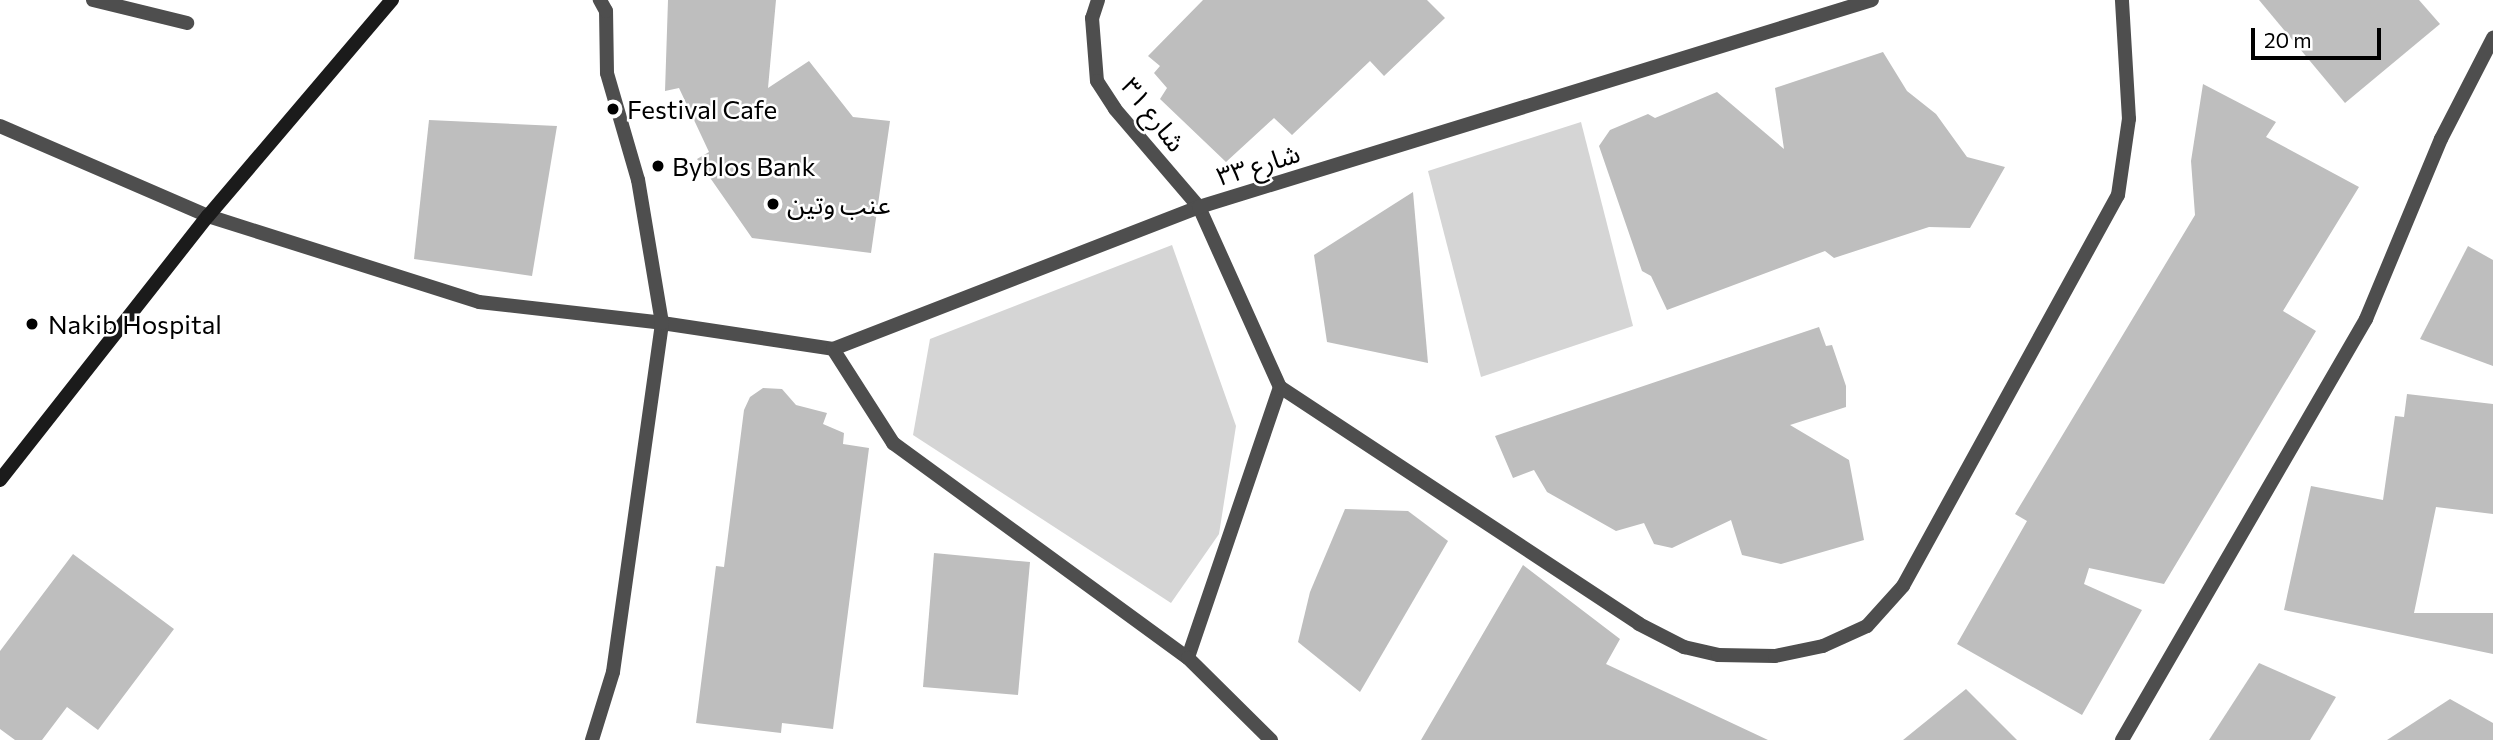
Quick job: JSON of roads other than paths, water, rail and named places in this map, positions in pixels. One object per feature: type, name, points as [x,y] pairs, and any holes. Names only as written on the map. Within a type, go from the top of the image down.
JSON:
[{"type":"main road","points":[[1,478],[208,216],[392,0]]},
{"type":"street","points":[[93,0],[187,23]]},
{"type":"street","name":"شارع ٣١","points":[[1098,0],[1092,18],[1097,81],[1115,109],[1199,208],[1280,387]]},
{"type":"street","name":"شارع ٣٣","points":[[0,126],[208,216],[480,302],[662,323],[834,349],[1199,208],[1872,0]]},
{"type":"street","points":[[1188,657],[1280,387],[1639,624],[1684,648],[1718,655],[1775,656],[1823,646],[1867,626],[1903,586],[2118,195],[2129,119],[2122,0]]},
{"type":"street","points":[[592,740],[613,672],[662,323],[638,180],[607,74],[604,4]]},
{"type":"street","points":[[2122,740],[2366,318],[2441,139],[2493,38]]},
{"type":"street","points":[[834,349],[893,443],[1188,657],[1271,740]]},
{"type":"place","name":"Festival Cafe","points":[[613,109]]},
{"type":"place","name":"Byblos Bank","points":[[658,166]]},
{"type":"place","name":"عنب وتين","points":[[773,204]]},
{"type":"place","name":"Nakib Hospital","points":[[32,324]]}]
